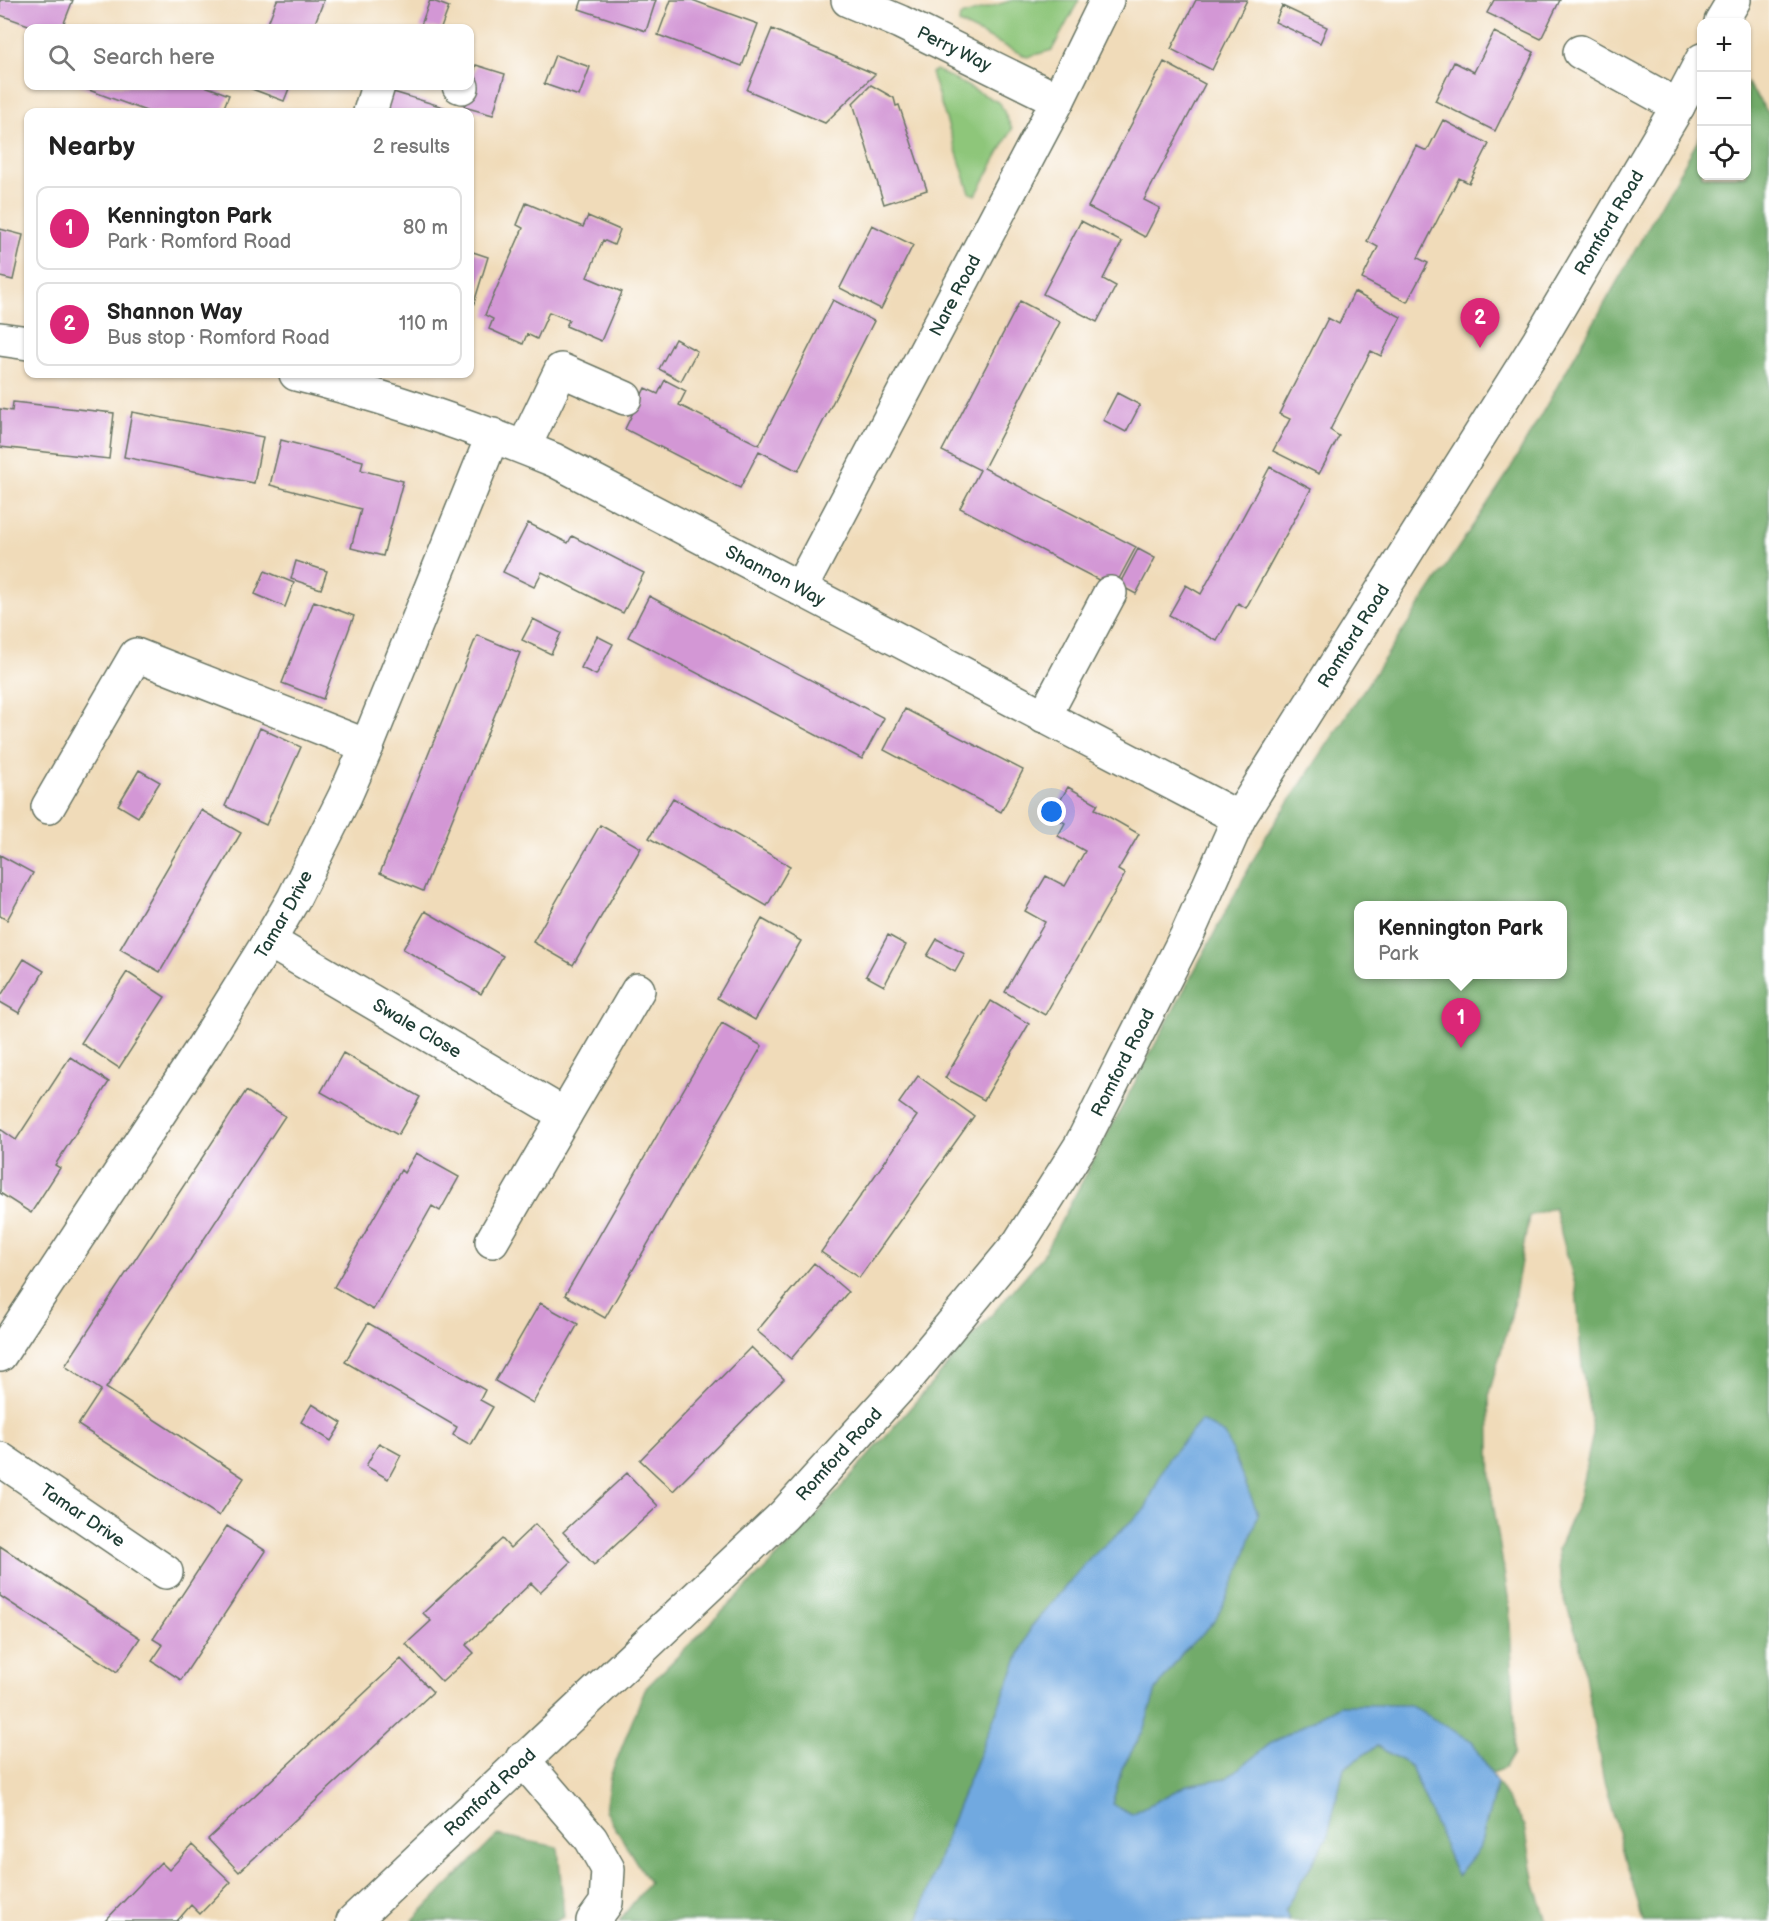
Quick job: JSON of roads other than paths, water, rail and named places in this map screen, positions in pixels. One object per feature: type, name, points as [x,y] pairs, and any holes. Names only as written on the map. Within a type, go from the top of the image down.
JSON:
[{"type":"street","name":"Perry Way","points":[[848,0],[900,22],[1058,100]]},
{"type":"street","name":"Nare Road","points":[[800,589],[1058,100],[1107,0]]},
{"type":"street","points":[[1723,18],[1734,0]]},
{"type":"street","points":[[1580,52],[1678,106]]},
{"type":"street","name":"Romford Road","points":[[353,1921],[522,1759],[784,1515],[905,1381],[1019,1243],[1081,1145],[1188,933],[1239,818],[1539,341],[1678,106],[1697,68]]},
{"type":"street","points":[[371,108],[377,90]]},
{"type":"street","points":[[0,339],[24,342]]},
{"type":"street","points":[[524,447],[561,370],[625,398]]},
{"type":"street","name":"Shannon Way","points":[[312,378],[379,395],[493,435],[554,460],[1239,818]]},
{"type":"street","name":"Tamar Drive","points":[[0,1355],[203,1047],[294,898],[345,796],[367,746],[493,435]]},
{"type":"street","points":[[1044,717],[1110,592]]},
{"type":"street","points":[[48,807],[136,655],[367,746]]},
{"type":"street","name":"Swale Close","points":[[269,941],[565,1115]]},
{"type":"street","points":[[492,1241],[638,990]]},
{"type":"street","name":"Tamar Drive","points":[[0,1459],[166,1572]]},
{"type":"street","points":[[522,1759],[591,1839],[608,1869],[606,1903],[593,1921]]},
{"type":"water","points":[[1201,1421],[1225,1434],[1258,1514],[1242,1565],[1215,1621],[1182,1653],[1156,1690],[1143,1732],[1122,1768],[1112,1804],[1132,1814],[1187,1785],[1227,1778],[1270,1744],[1340,1705],[1409,1705],[1472,1741],[1497,1783],[1479,1849],[1457,1876],[1411,1766],[1377,1746],[1344,1768],[1327,1838],[1285,1909],[1289,1921],[918,1921],[950,1826],[1031,1627],[1090,1558],[1145,1509],[1168,1459]]},
{"type":"place","name":"Shannon Way","points":[[1480,348]]},
{"type":"place","name":"Kennington Park","points":[[1461,1048]]}]
